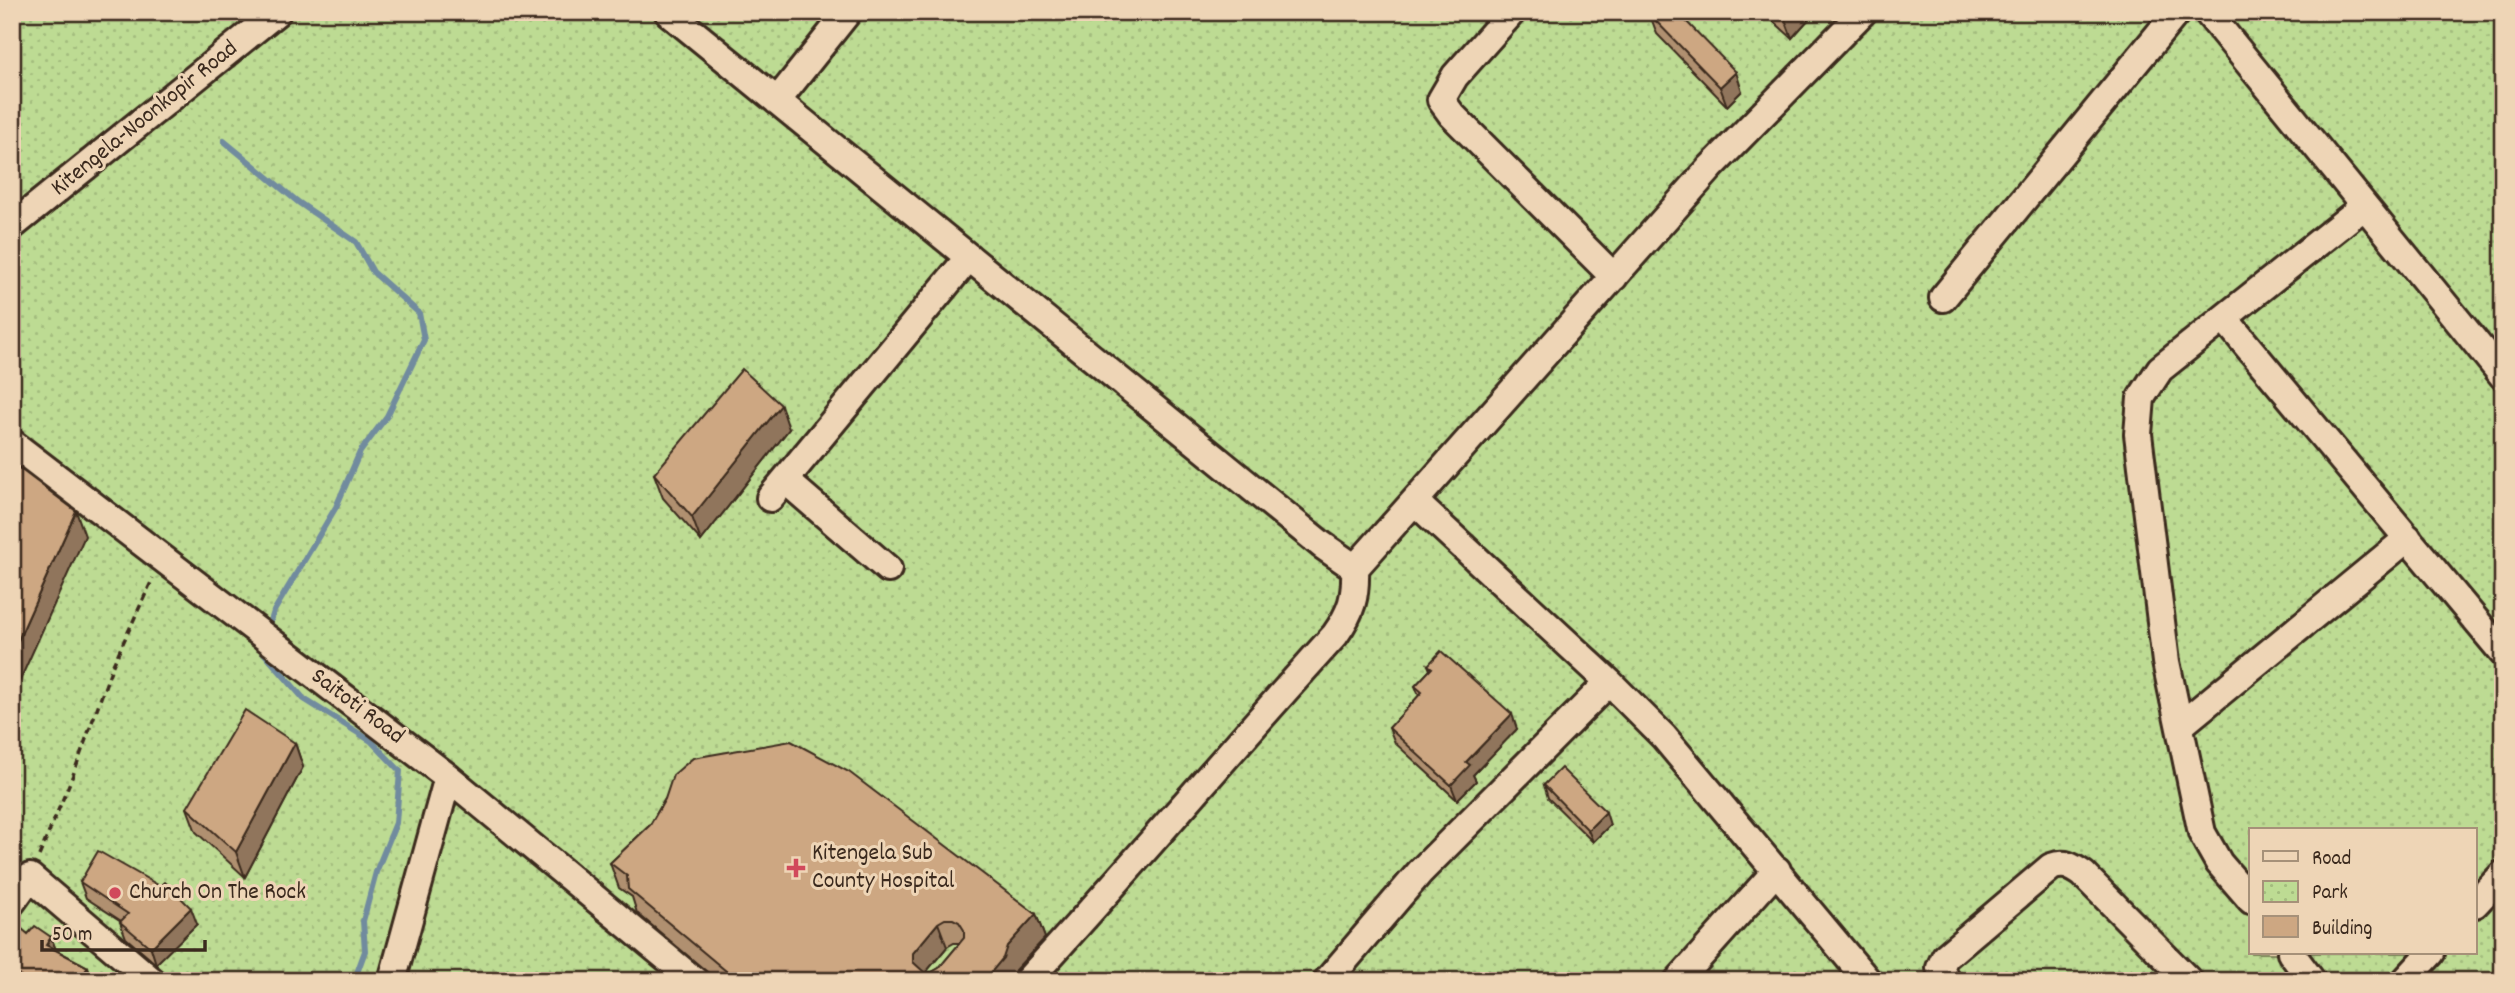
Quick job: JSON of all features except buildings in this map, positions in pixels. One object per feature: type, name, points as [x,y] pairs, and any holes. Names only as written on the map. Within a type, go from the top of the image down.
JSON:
[{"type":"street","name":"Kitengela-Noonkopir Road","points":[[12,226],[277,12]]},
{"type":"street","points":[[668,12],[1312,537],[1355,568]]},
{"type":"street","points":[[777,101],[848,12]]},
{"type":"street","points":[[1512,12],[1455,76],[1441,100],[1452,115],[1614,277]]},
{"type":"street","points":[[1027,981],[1119,881],[1240,739],[1335,635],[1349,616],[1356,592],[1355,568],[1711,167],[1863,12]]},
{"type":"street","points":[[1943,298],[2177,12]]},
{"type":"street","points":[[2207,12],[2503,376]]},
{"type":"street","points":[[2249,898],[2220,863],[2202,833],[2166,662],[2138,434],[2141,398],[2160,369],[2363,206]]},
{"type":"street","points":[[888,569],[778,489],[969,257]]},
{"type":"street","points":[[2224,318],[2503,653]]},
{"type":"street","name":"Saitoti Road","points":[[12,443],[448,777],[695,981]]},
{"type":"street","points":[[1415,502],[1609,682],[1664,737],[1868,981]]},
{"type":"street","points":[[2180,726],[2408,538]]},
{"type":"street","points":[[1327,981],[1420,872],[1609,682]]},
{"type":"street","points":[[392,981],[448,777]]},
{"type":"street","points":[[1946,981],[1940,968],[1945,957],[2051,867],[2063,863],[2083,874],[2189,981]]},
{"type":"street","points":[[1678,981],[1777,870]]},
{"type":"street","points":[[2476,903],[2503,874]]},
{"type":"street","points":[[12,902],[30,877],[152,981]]},
{"type":"street","points":[[2292,954],[2312,981]]},
{"type":"street","points":[[2405,981],[2430,954]]},
{"type":"path","points":[[30,877],[73,775],[112,667],[163,559]]},
{"type":"green space","points":[[12,12],[2503,12],[2503,981],[12,981]]},
{"type":"waterway","points":[[224,141],[298,202],[356,242],[373,272],[419,313],[424,340],[387,416],[360,452],[336,507],[274,611],[268,631]]},
{"type":"waterway","points":[[265,645],[263,652],[304,699],[371,741],[400,771],[396,823],[376,872],[363,921],[365,951],[354,981]]},
{"type":"place","name":"Kitengela Sub County Hospital","points":[[796,868]]},
{"type":"place","name":"Church On The Rock","points":[[115,893]]}]
